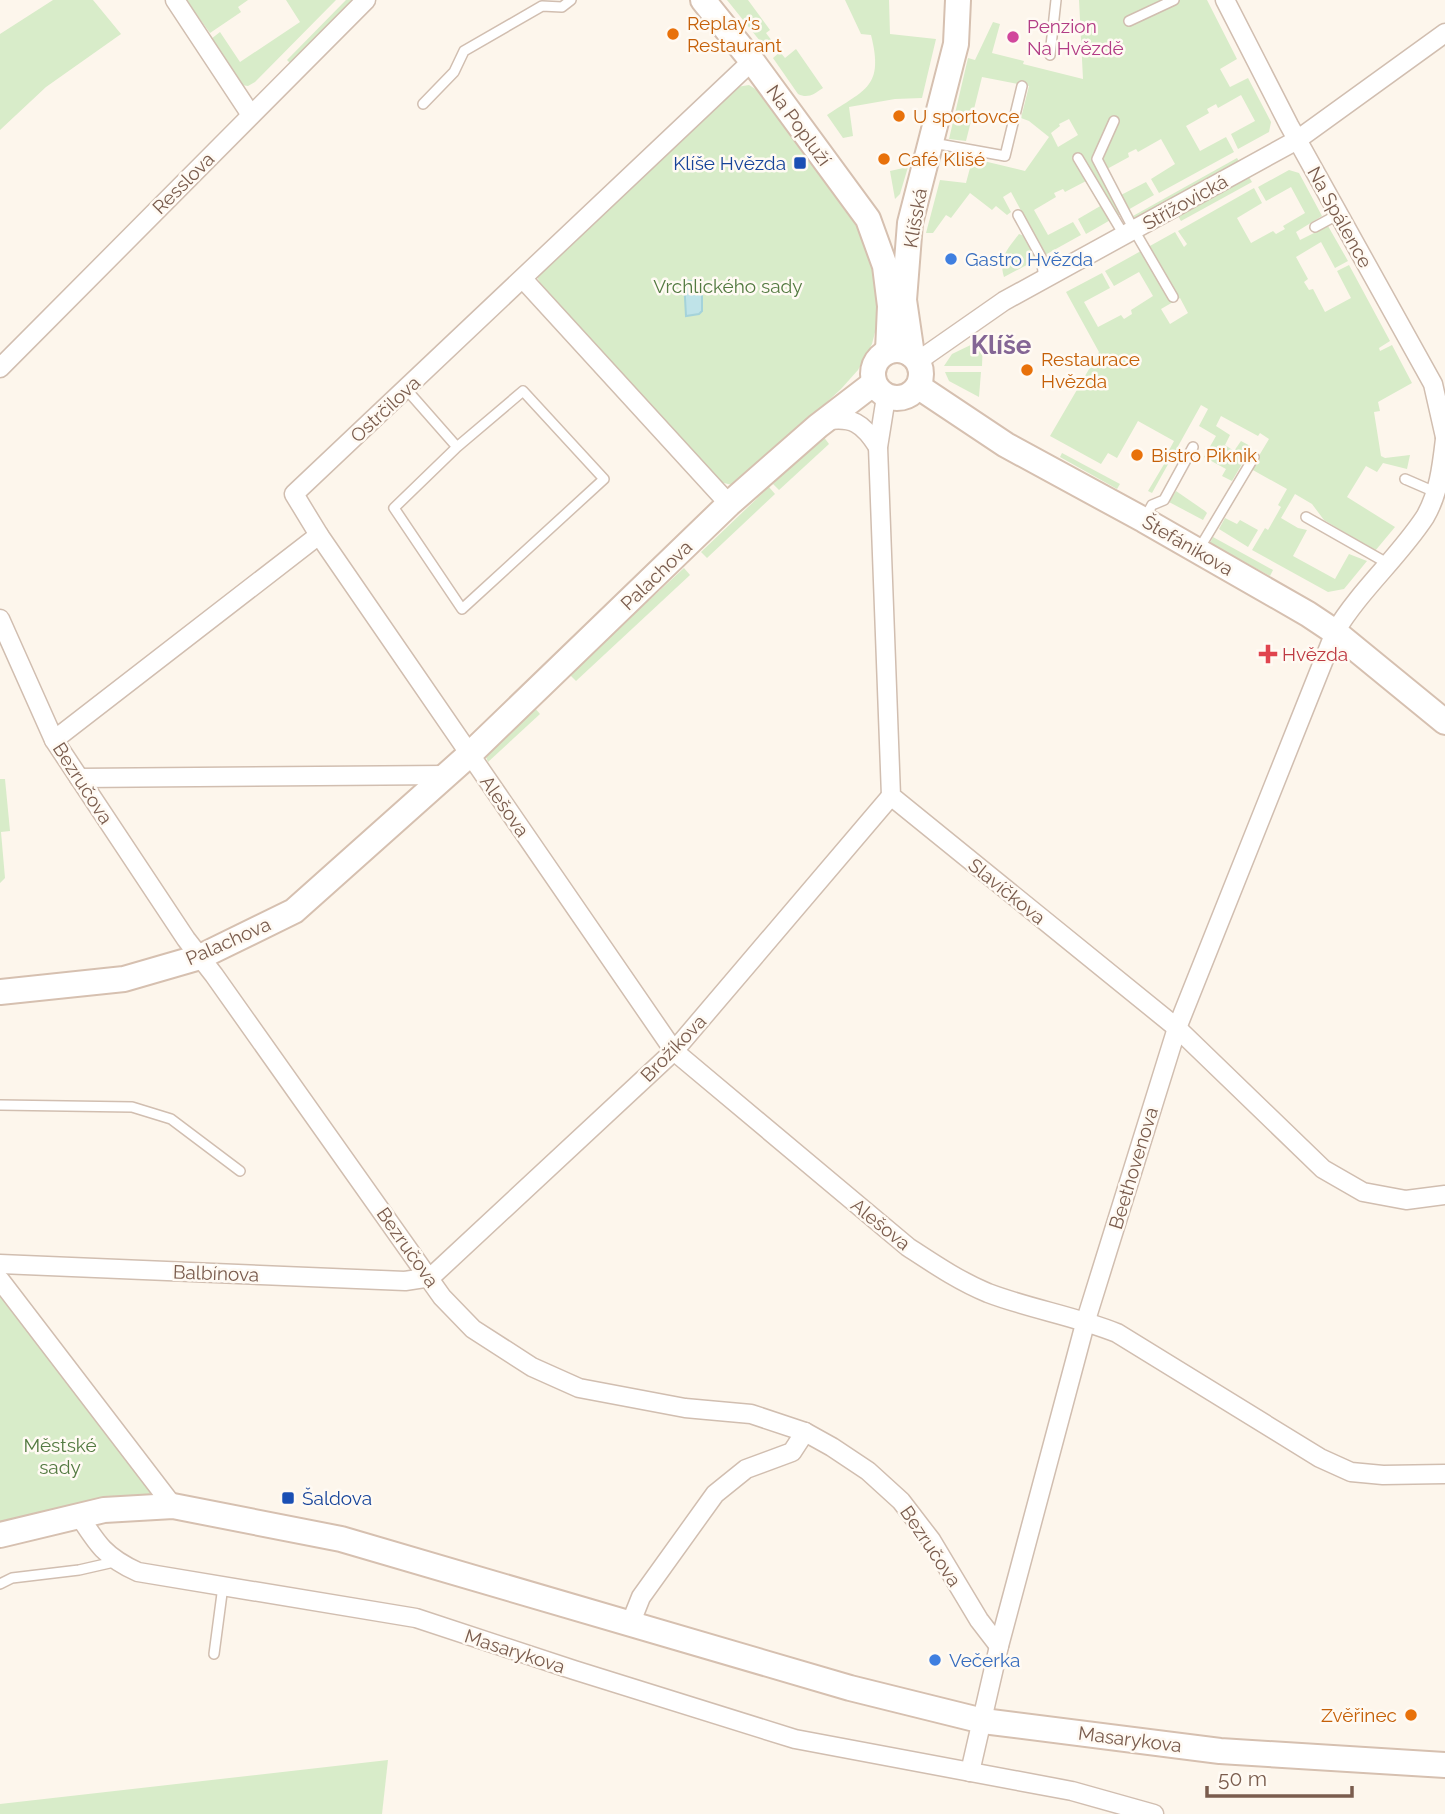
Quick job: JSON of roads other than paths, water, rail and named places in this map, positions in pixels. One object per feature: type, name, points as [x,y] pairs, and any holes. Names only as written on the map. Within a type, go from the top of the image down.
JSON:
[{"type":"street","points":[[175,0],[251,115]]},
{"type":"street","name":"Resslova","points":[[0,368],[366,0]]},
{"type":"street","name":"Na Popluží","points":[[703,0],[752,61],[867,219],[885,266],[890,306],[906,356]]},
{"type":"street","name":"Klíšská","points":[[906,356],[904,300],[911,223],[956,44],[958,0]]},
{"type":"street","name":"Na Spálence","points":[[1225,0],[1297,140],[1439,381],[1445,438],[1440,479],[1435,492],[1425,516],[1348,611],[1335,632]]},
{"type":"street","name":"Střížovická","points":[[906,356],[1297,140],[1445,33]]},
{"type":"street","name":"Ostrčilova","points":[[318,535],[293,494],[752,61]]},
{"type":"street","points":[[867,219],[892,232],[911,223]]},
{"type":"street","points":[[523,279],[729,504]]},
{"type":"street","points":[[880,390],[899,399],[912,395],[919,387],[922,374],[906,356],[876,362],[872,371],[880,390],[878,446],[891,796]]},
{"type":"street","name":"Štefánikova","points":[[919,387],[1006,445],[1144,520],[1335,632],[1445,722]]},
{"type":"street","name":"Palachova","points":[[0,992],[124,979],[201,957],[293,911],[470,754],[729,504],[824,421],[880,390]]},
{"type":"street","points":[[824,421],[841,418],[860,424],[878,446]]},
{"type":"street","points":[[54,740],[318,535]]},
{"type":"street","name":"Alešova","points":[[318,535],[674,1051],[908,1247],[949,1275],[989,1293],[1086,1320],[1117,1333],[1320,1458],[1351,1472],[1383,1475],[1445,1474]]},
{"type":"street","name":"Bezručova","points":[[0,619],[54,740],[186,939],[431,1278],[442,1297],[473,1329],[532,1367],[579,1388],[672,1406],[751,1414],[805,1432],[832,1447],[868,1471],[901,1501],[931,1540],[979,1620],[999,1646]]},
{"type":"street","name":"Beethovenova","points":[[983,1721],[999,1646],[1086,1320],[1177,1028],[1335,632]]},
{"type":"street","points":[[79,778],[447,775]]},
{"type":"street","name":"Slavíčkova","points":[[891,796],[1177,1028],[1322,1169],[1363,1192],[1406,1200],[1445,1195]]},
{"type":"street","name":"Brožíkova","points":[[431,1278],[674,1051],[891,796]]},
{"type":"street","name":"Balbínova","points":[[0,1264],[405,1281],[431,1278]]},
{"type":"street","points":[[0,1280],[173,1506]]},
{"type":"street","points":[[631,1622],[641,1597],[715,1494],[746,1469],[792,1452],[805,1432]]},
{"type":"street","name":"Masarykova","points":[[0,1535],[78,1514],[173,1506],[341,1539],[850,1688],[983,1721],[1220,1751],[1445,1765]]},
{"type":"street","name":"Masarykova","points":[[78,1514],[114,1562],[138,1573],[416,1618],[795,1739],[1072,1791],[1154,1814]]},
{"type":"street","points":[[970,1772],[983,1721]]},
{"type":"lane","points":[[423,104],[454,72],[464,51],[542,6],[562,7],[571,0]]},
{"type":"lane","points":[[1050,55],[1056,0]]},
{"type":"lane","points":[[1129,21],[1174,0]]},
{"type":"lane","points":[[931,142],[1005,156],[1022,86]]},
{"type":"lane","points":[[1114,121],[1097,159],[1129,232]]},
{"type":"lane","points":[[1078,158],[1173,297]]},
{"type":"lane","points":[[1315,227],[1339,214]]},
{"type":"lane","points":[[1018,215],[1041,257],[1045,279]]},
{"type":"lane","points":[[406,389],[457,447]]},
{"type":"lane","points":[[523,391],[604,479],[462,609],[394,508],[457,447],[523,391]]},
{"type":"lane","points":[[1144,520],[1152,505],[1164,500],[1194,447]]},
{"type":"lane","points":[[1198,551],[1254,457]]},
{"type":"lane","points":[[1405,478],[1435,492]]},
{"type":"lane","points":[[1306,517],[1387,563]]},
{"type":"lane","points":[[0,1105],[132,1107],[171,1119],[240,1171]]},
{"type":"lane","points":[[0,1584],[12,1578],[79,1570],[114,1562]]},
{"type":"lane","points":[[214,1654],[223,1586]]},
{"type":"water","points":[[684,280],[702,283],[702,311],[699,314],[686,316]]},
{"type":"place","name":"Replay's Restaurant","points":[[673,34]]},
{"type":"place","name":"Penzion Na Hvězdě","points":[[1013,37]]},
{"type":"place","name":"U sportovce","points":[[899,116]]},
{"type":"place","name":"Café Klišé","points":[[884,159]]},
{"type":"place","name":"Klíše Hvězda","points":[[800,163]]},
{"type":"place","name":"Gastro Hvězda","points":[[951,259]]},
{"type":"place","name":"Restaurace Hvězda","points":[[1027,370]]},
{"type":"place","name":"Bistro Piknik","points":[[1137,455]]},
{"type":"place","name":"Hvězda","points":[[1268,654]]},
{"type":"place","name":"Šaldova","points":[[288,1498]]},
{"type":"place","name":"Večerka","points":[[935,1660]]},
{"type":"place","name":"Zvěřinec","points":[[1411,1715]]},
{"type":"district","name":"Klíše","points":[[1001,345]]},
{"type":"park label","name":"Vrchlického sady","points":[[728,286]]},
{"type":"park label","name":"Městské sady","points":[[60,1456]]}]
